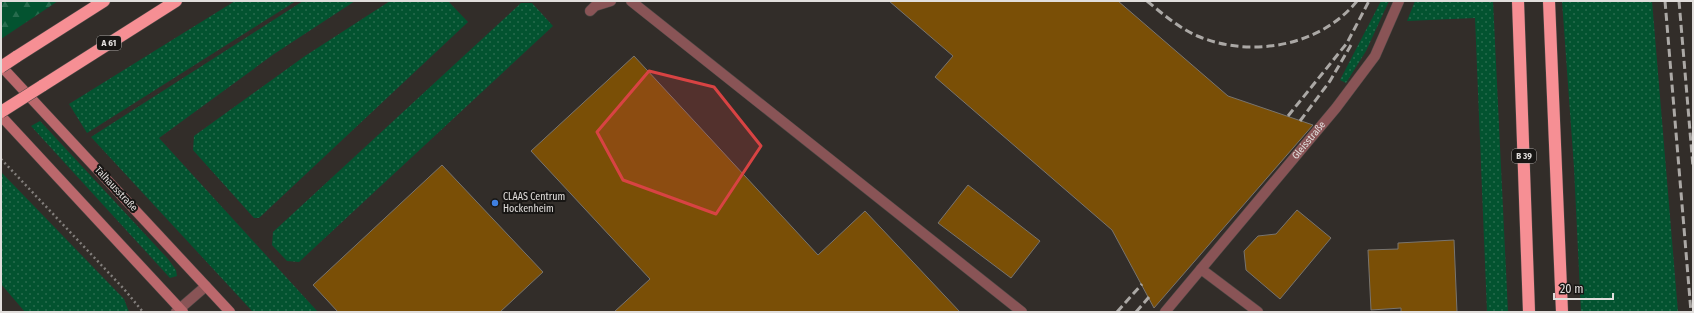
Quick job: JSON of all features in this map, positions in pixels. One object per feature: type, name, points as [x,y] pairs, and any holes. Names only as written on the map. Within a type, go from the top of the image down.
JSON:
[{"type":"highway","points":[[1,66],[104,1]]},
{"type":"highway","name":"A 61","points":[[1,112],[176,1]]},
{"type":"highway","name":"B 39","points":[[1518,1],[1529,312]]},
{"type":"highway","points":[[1549,1],[1562,312]]},
{"type":"main road","name":"Talhausstraße","points":[[1,66],[230,312]]},
{"type":"main road","points":[[1,116],[179,311]]},
{"type":"street","points":[[590,11],[595,6],[611,1]]},
{"type":"street","points":[[631,1],[1022,312]]},
{"type":"street","name":"Gleisstraße","points":[[1165,312],[1336,108],[1375,56],[1400,1]]},
{"type":"street","points":[[1201,269],[1258,312]]},
{"type":"street","points":[[179,311],[206,286]]},
{"type":"path","points":[[1,159],[124,289],[143,312]]},
{"type":"highlighted area","points":[[649,71],[714,87],[761,146],[716,214],[623,180],[597,132]]},
{"type":"green space","points":[[3,1],[58,1],[1,39],[1,3]]},
{"type":"green space","points":[[235,1],[296,1],[87,133],[69,104]]},
{"type":"green space","points":[[303,1],[355,1],[274,54],[159,138],[318,312],[253,312],[91,137]]},
{"type":"green space","points":[[390,1],[448,1],[468,22],[259,218],[254,218],[193,150],[194,136],[305,56]]},
{"type":"green space","points":[[1381,1],[1389,1],[1366,51],[1346,83],[1340,80]]},
{"type":"green space","points":[[1415,1],[1493,1],[1508,312],[1487,312],[1475,18],[1407,21]]},
{"type":"green space","points":[[1562,1],[1652,1],[1678,312],[1581,312],[1574,168]]},
{"type":"green space","points":[[521,3],[532,3],[553,26],[299,262],[287,261],[272,245],[273,232]]},
{"type":"green space","points":[[40,121],[168,259],[176,270],[177,276],[170,278],[31,126]]},
{"type":"green space","points":[[1,172],[124,299],[129,312],[25,312],[1,284]]},
{"type":"building","points":[[889,1],[1118,1],[1228,96],[1313,125],[1154,308],[1112,230],[935,77],[953,56]]},
{"type":"building","points":[[634,56],[818,255],[865,211],[960,312],[614,312],[650,279],[531,151]]},
{"type":"building","points":[[442,165],[543,272],[500,312],[338,312],[313,285]]},
{"type":"building","points":[[968,185],[1040,241],[1011,278],[938,223]]},
{"type":"building","points":[[1297,210],[1331,238],[1280,299],[1246,270],[1244,251],[1258,236],[1276,234]]},
{"type":"building","points":[[1454,240],[1457,312],[1401,312],[1401,308],[1371,310],[1368,250],[1398,249],[1398,243]]},
{"type":"railway","points":[[1147,1],[1179,26],[1193,34],[1220,43],[1241,47],[1263,47],[1284,44],[1305,38],[1325,29],[1342,16],[1357,1]]},
{"type":"railway","points":[[1288,116],[1347,43],[1369,1]]},
{"type":"railway","points":[[1665,1],[1691,312]]},
{"type":"railway","points":[[1679,1],[1693,167]]},
{"type":"railway","points":[[1300,121],[1330,81],[1351,45]]},
{"type":"railway","points":[[1117,312],[1142,284]]},
{"type":"railway","points":[[1136,312],[1149,297]]},
{"type":"place","name":"CLAAS Centrum Hockenheim","points":[[495,203]]}]
